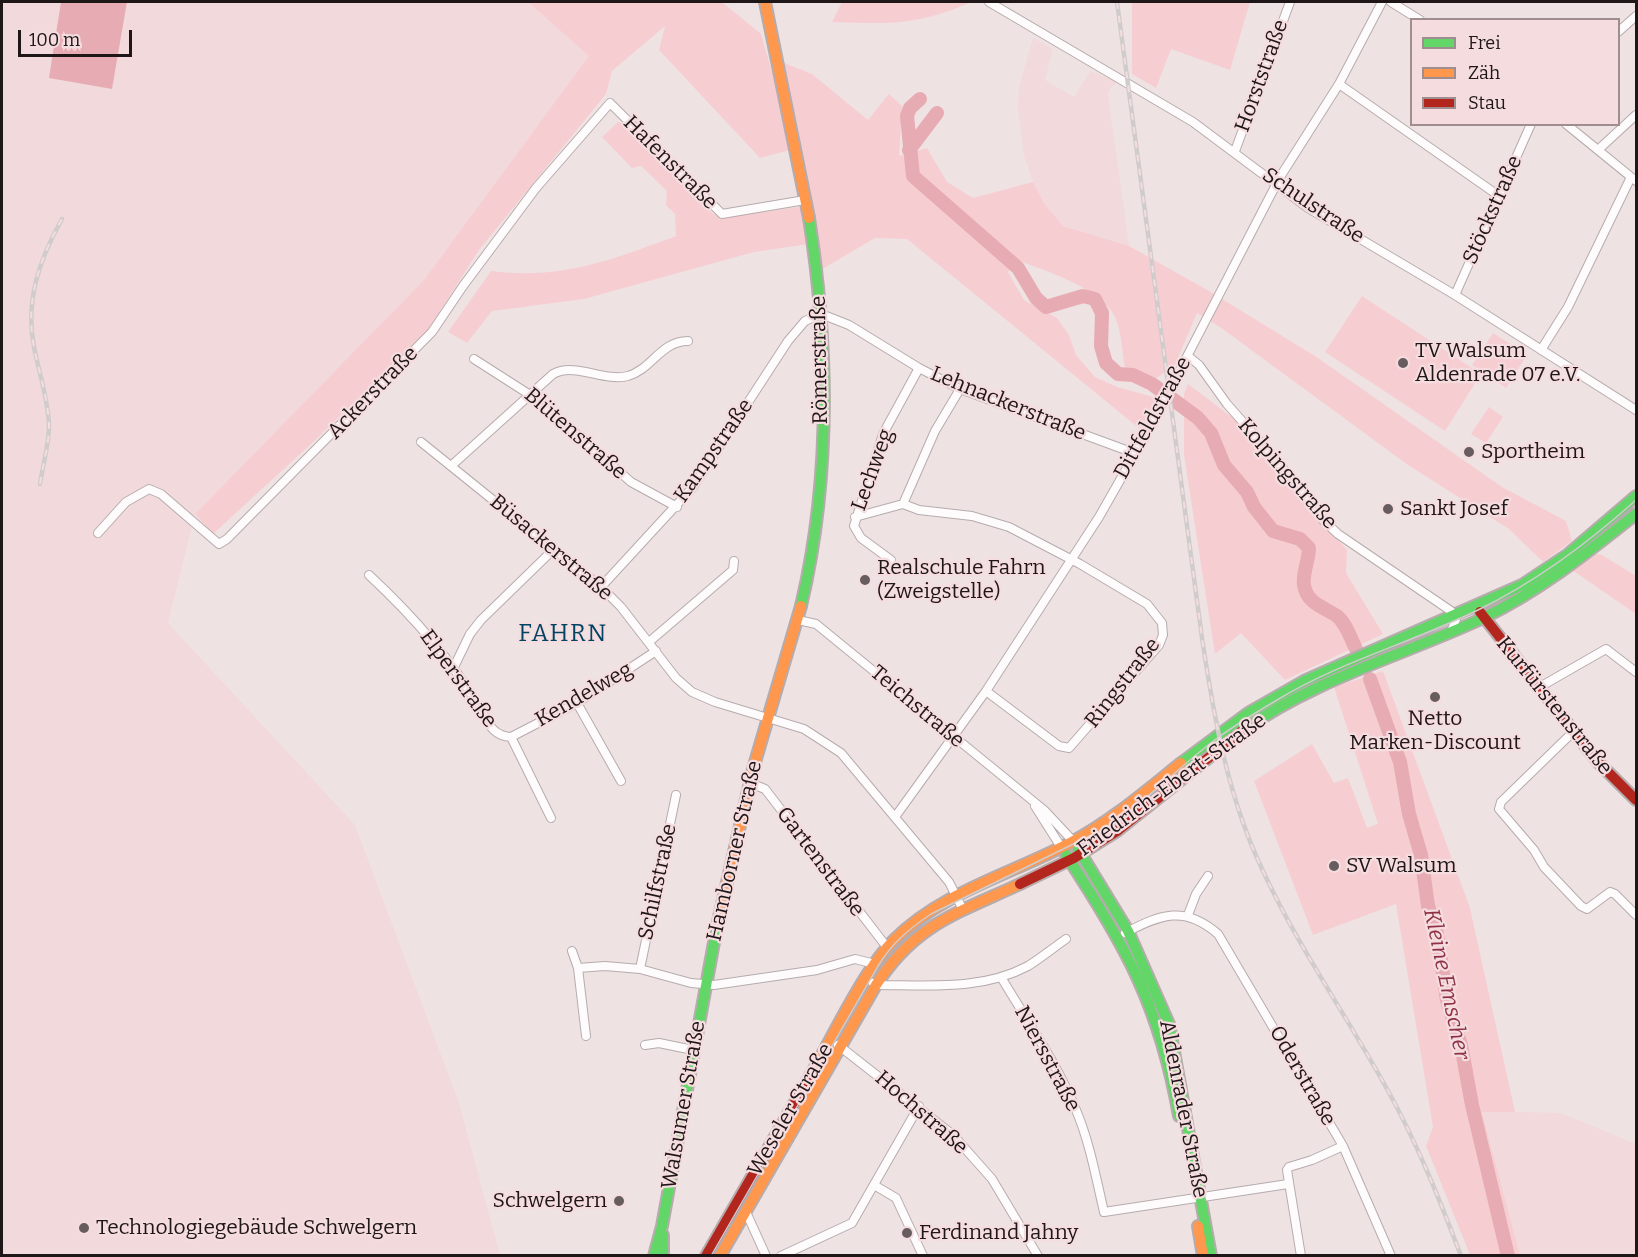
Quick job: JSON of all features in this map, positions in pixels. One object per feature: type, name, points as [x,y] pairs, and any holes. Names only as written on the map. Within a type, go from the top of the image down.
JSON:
[{"type":"main road","name":"Römerstraße","points":[[765,2],[815,256],[821,314],[824,402],[816,515],[798,620],[767,718]]},
{"type":"main road","name":"Friedrich-Ebert-Straße","points":[[875,964],[886,946],[917,918],[1073,842],[1119,812],[1228,726],[1273,698],[1335,666],[1477,607],[1551,567],[1579,547],[1636,496]]},
{"type":"main road","name":"Friedrich-Ebert-Straße","points":[[872,982],[914,938],[935,923],[1081,855],[1120,829],[1235,734],[1280,707],[1339,677],[1483,618],[1557,575],[1636,514]]},
{"type":"main road","name":"Kurfürstenstraße","points":[[1477,607],[1483,618],[1573,732],[1597,761],[1636,800]]},
{"type":"main road","name":"Hamborner Straße","points":[[705,984],[750,783],[767,718]]},
{"type":"main road","name":"Aldenrader Straße","points":[[1073,842],[1124,934],[1160,1029],[1210,1256]]},
{"type":"main road","name":"Aldenrader Straße","points":[[1061,847],[1124,934]]},
{"type":"main road","name":"Weseler Straße","points":[[720,1256],[842,1047],[872,982],[875,964]]},
{"type":"main road","name":"Weseler Straße","points":[[706,1256],[831,1041],[872,982]]},
{"type":"main road","name":"Walsumer Straße","points":[[654,1256],[662,1226],[705,984]]},
{"type":"main road","name":"Aldenrader Straße","points":[[1198,1199],[1203,1256]]},
{"type":"main road","name":"Walsumer Straße","points":[[662,1226],[663,1256]]},
{"type":"street","name":"Schulstraße","points":[[989,2],[1193,122],[1334,224],[1455,295],[1636,410]]},
{"type":"street","name":"Horststraße","points":[[1235,151],[1290,2]]},
{"type":"street","name":"Dittfeldstraße","points":[[895,817],[987,690],[1099,517],[1161,407],[1277,184],[1339,84],[1382,2]]},
{"type":"street","points":[[1391,2],[1417,18]]},
{"type":"street","points":[[1620,30],[1636,16]]},
{"type":"street","points":[[1339,84],[1499,196]]},
{"type":"street","name":"Hafenstraße","points":[[610,103],[722,214],[805,200]]},
{"type":"street","name":"Ackerstraße","points":[[98,533],[126,502],[149,489],[161,494],[185,518],[219,544],[227,539],[432,332],[463,286],[536,188],[610,103]]},
{"type":"street","points":[[1599,149],[1636,115]]},
{"type":"street","name":"Stöckstraße","points":[[1455,295],[1530,126]]},
{"type":"street","points":[[1541,350],[1568,307],[1634,179],[1569,126]]},
{"type":"street","name":"Lehnackerstraße","points":[[821,314],[849,325],[919,368],[960,389],[1134,453]]},
{"type":"street","name":"Kampstraße","points":[[602,587],[693,487],[788,340],[805,321],[821,314]]},
{"type":"street","points":[[452,466],[553,374],[566,369],[626,376],[643,368],[669,345],[677,341],[688,341]]},
{"type":"street","name":"Kolpingstraße","points":[[1188,356],[1199,365],[1227,404],[1279,463],[1323,520],[1338,534],[1455,616]]},
{"type":"street","name":"Blütenstraße","points":[[474,359],[531,394],[631,482],[677,507]]},
{"type":"street","name":"Lechweg","points":[[891,561],[856,532],[855,517],[883,434],[919,368]]},
{"type":"street","points":[[903,504],[935,431],[960,389]]},
{"type":"street","name":"Büsackerstraße","points":[[421,442],[602,587],[650,642],[676,678],[692,692],[715,702],[804,729],[841,753],[949,882],[963,910]]},
{"type":"street","points":[[855,517],[903,504],[919,510],[972,516],[1009,527],[1070,561]]},
{"type":"street","points":[[454,667],[470,634],[481,620],[554,549]]},
{"type":"street","points":[[650,642],[733,570],[734,561]]},
{"type":"street","name":"Ringstraße","points":[[987,690],[1059,746],[1069,748],[1159,645],[1163,635],[1162,623],[1156,612],[1121,588],[1070,561]]},
{"type":"street","name":"Elperstraße","points":[[369,575],[418,623],[454,667],[492,729],[502,736],[511,737],[551,818]]},
{"type":"street","points":[[1430,597],[1440,611],[1439,622]]},
{"type":"street","points":[[1450,632],[1455,623],[1455,616]]},
{"type":"street","name":"Teichstraße","points":[[798,620],[816,624],[1032,803],[1044,810],[1073,842]]},
{"type":"street","points":[[1538,688],[1606,649],[1636,672]]},
{"type":"street","name":"Kendelweg","points":[[511,737],[577,703],[656,651]]},
{"type":"street","points":[[577,703],[621,781]]},
{"type":"street","points":[[1573,732],[1501,802],[1499,809],[1534,850],[1544,867],[1581,906],[1587,909],[1610,892],[1615,894],[1636,915]]},
{"type":"street","name":"Gartenstraße","points":[[750,783],[765,789],[886,946]]},
{"type":"street","name":"Schilfstraße","points":[[640,969],[676,795]]},
{"type":"street","name":"Teichstraße","points":[[1032,803],[1061,847]]},
{"type":"street","points":[[1124,934],[1160,917],[1188,915],[1196,894],[1208,876]]},
{"type":"street","name":"Oderstraße","points":[[1188,915],[1218,934],[1343,1146],[1391,1256]]},
{"type":"street","points":[[872,982],[973,984],[1001,977],[1028,965],[1066,939]]},
{"type":"street","points":[[572,951],[578,968],[586,1036]]},
{"type":"street","points":[[578,968],[605,966],[640,969],[705,984],[817,970],[855,959],[875,964]]},
{"type":"street","name":"Niersstraße","points":[[1001,977],[1061,1078],[1076,1111],[1087,1140],[1104,1212],[1198,1199]]},
{"type":"street","name":"Hochstraße","points":[[831,1041],[919,1106],[953,1136],[992,1179],[1038,1256]]},
{"type":"street","points":[[645,1045],[659,1043],[693,1050]]},
{"type":"street","points":[[781,1256],[852,1223],[919,1106]]},
{"type":"street","points":[[1301,1256],[1288,1184],[1289,1167],[1312,1160],[1343,1146]]},
{"type":"street","points":[[1198,1199],[1288,1184]]},
{"type":"street","points":[[874,1185],[896,1198],[923,1256]]},
{"type":"street","points":[[746,1212],[766,1256]]},
{"type":"shaded area","points":[[2,2],[61,2],[50,78],[112,89],[127,2],[528,2],[590,56],[424,280],[195,514],[168,623],[355,825],[459,1103],[500,1255],[2,1256]]},
{"type":"shaded area","points":[[61,2],[127,2],[112,89],[49,78]]},
{"type":"shaded area","points":[[528,2],[722,2],[761,34],[794,149],[760,158],[659,50],[665,26],[612,71],[606,94],[479,250],[426,333],[311,444],[213,534],[195,514],[424,280],[589,56]]},
{"type":"shaded area","points":[[842,2],[971,2],[935,16],[903,22],[832,22]]},
{"type":"shaded area","points":[[1132,2],[1250,2],[1230,70],[1171,49],[1156,88],[1132,74]]},
{"type":"shaded area","points":[[1033,38],[1053,49],[1045,80],[1074,97],[1090,71],[1118,82],[1110,88],[1108,95],[1129,246],[1063,226],[1044,203],[1033,182],[1024,156],[1018,109],[1019,87]]},
{"type":"shaded area","points":[[784,63],[812,74],[868,120],[889,94],[902,106],[899,156],[927,148],[947,182],[973,198],[1033,182],[1044,203],[1063,226],[1129,246],[1209,291],[1315,356],[1502,487],[1566,521],[1572,541],[1543,562],[1509,529],[1408,465],[1220,327],[1197,313],[1175,365],[1155,379],[1125,368],[1115,317],[1108,307],[1086,289],[1020,261],[1008,272],[1024,300],[1057,318],[1069,335],[1076,355],[1095,377],[1117,387],[1157,398],[1140,429],[907,239],[875,238],[819,271]]},
{"type":"shaded area","points":[[618,122],[625,124],[712,213],[721,218],[798,207],[803,211],[809,244],[754,252],[584,299],[492,311],[467,343],[448,332],[491,271],[540,273],[586,266],[676,236],[675,214],[666,205],[667,191],[641,166],[632,168],[602,137]]},
{"type":"shaded area","name":"TV Walsum Aldenrade 07 e.V.","points":[[1362,296],[1481,374],[1445,431],[1325,352]]},
{"type":"shaded area","points":[[1493,333],[1527,355],[1506,388],[1472,365]]},
{"type":"shaded area","points":[[1188,384],[1237,421],[1279,475],[1347,550],[1346,573],[1383,634],[1285,680],[1241,633],[1215,654],[1184,455],[1184,394]]},
{"type":"shaded area","points":[[1489,407],[1503,417],[1486,443],[1471,434]]},
{"type":"shaded area","points":[[1592,553],[1602,555],[1636,576],[1636,614],[1572,570]]},
{"type":"shaded area","points":[[1383,671],[1470,908],[1515,1112],[1482,1112],[1520,1255],[1470,1255],[1426,1146],[1433,1127],[1396,904],[1313,935],[1254,781],[1312,744],[1334,783],[1348,778],[1367,828],[1378,824],[1334,687]]},
{"type":"shaded area","points":[[1482,1111],[1561,1113],[1636,1144],[1636,1255],[1520,1255]]},
{"type":"waterway","name":"Kleine Emscher","points":[[920,99],[910,108],[907,116],[913,176],[1018,268],[1036,298],[1046,307],[1083,296],[1095,299],[1102,313],[1101,346],[1106,363],[1118,374],[1133,375],[1152,384],[1198,418],[1211,433],[1224,465],[1247,492],[1254,507],[1273,531],[1300,539],[1309,548],[1304,576],[1306,591],[1312,601],[1340,619],[1356,649]]},
{"type":"waterway","name":"Kleine Emscher","points":[[909,150],[937,113]]},
{"type":"waterway","name":"Kleine Emscher","points":[[1370,679],[1400,762],[1409,814],[1421,855],[1428,906],[1436,928],[1447,1000],[1461,1045],[1472,1105],[1508,1256]]},
{"type":"tram line","points":[[711,1256],[878,966],[889,950],[908,931],[931,914],[1106,828],[1134,808],[1220,736],[1301,686],[1455,621],[1523,586],[1581,546],[1636,500]]},
{"type":"railway","points":[[1117,2],[1202,638],[1217,728],[1231,786],[1263,871],[1307,954],[1398,1109],[1427,1171],[1461,1256]]},
{"type":"railway","points":[[40,484],[49,425],[34,347],[31,313],[41,265],[62,219]]},
{"type":"traffic: fast","points":[[801,606],[818,510],[824,412],[820,315],[809,218]]},
{"type":"traffic: fast","points":[[1181,763],[1248,713],[1304,681],[1522,585],[1567,555],[1636,496]]},
{"type":"traffic: fast","points":[[1242,731],[1270,713],[1329,682],[1481,619],[1522,597],[1562,571],[1636,514]]},
{"type":"traffic: fast","points":[[1078,849],[1128,931],[1169,1024],[1211,1256]]},
{"type":"traffic: fast","points":[[1066,855],[1106,919],[1138,979],[1162,1042],[1179,1116]]},
{"type":"traffic: fast","points":[[654,1256],[662,1226],[717,926]]},
{"type":"traffic: fast","points":[[663,1235],[663,1256]]},
{"type":"traffic: slow","points":[[765,2],[809,218]]},
{"type":"traffic: slow","points":[[717,926],[753,769],[801,606]]},
{"type":"traffic: slow","points":[[810,1076],[871,969],[882,953],[913,923],[955,896],[1085,835],[1127,806],[1181,763]]},
{"type":"traffic: slow","points":[[720,1256],[876,985],[891,964],[906,948],[939,922],[1020,884]]},
{"type":"traffic: slow","points":[[1198,1226],[1203,1256]]},
{"type":"traffic: jam","points":[[1480,612],[1597,761],[1636,800]]},
{"type":"traffic: jam","points":[[1020,884],[1074,858],[1117,831],[1242,731]]},
{"type":"traffic: jam","points":[[706,1256],[810,1076]]},
{"type":"place","name":"TV Walsum Aldenrade 07 e.V.","points":[[1403,363]]},
{"type":"place","name":"Sportheim","points":[[1469,452]]},
{"type":"place","name":"Sankt Josef","points":[[1388,509]]},
{"type":"place","name":"Realschule Fahrn (Zweigstelle)","points":[[865,580]]},
{"type":"place","name":"Netto Marken-Discount","points":[[1435,697]]},
{"type":"place","name":"SV Walsum","points":[[1334,866]]},
{"type":"place","name":"Schwelgern","points":[[619,1201]]},
{"type":"place","name":"Technologiegebäude Schwelgern","points":[[84,1228]]},
{"type":"place","name":"Ferdinand Jahny","points":[[907,1233]]},
{"type":"district","name":"FAHRN","points":[[563,634]]}]
